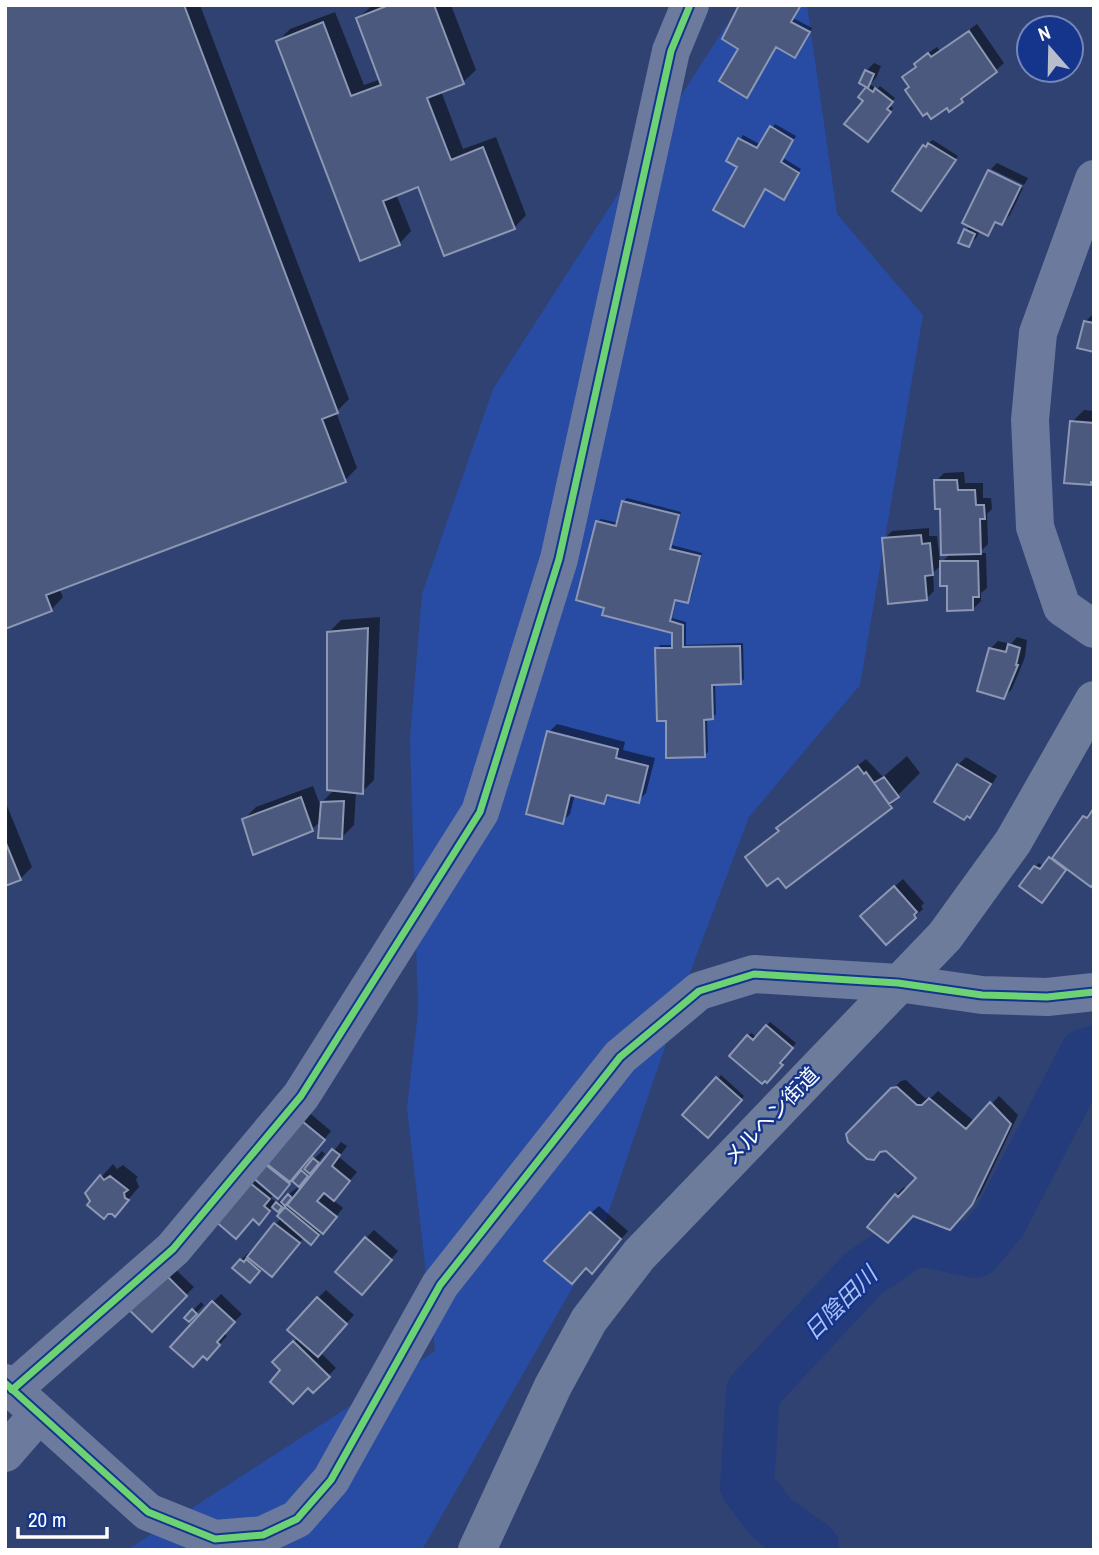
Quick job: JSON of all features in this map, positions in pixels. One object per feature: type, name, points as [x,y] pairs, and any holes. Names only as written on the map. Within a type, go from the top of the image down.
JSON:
[{"type":"highway","name":"メルヘン街道","points":[[477,1550],[553,1386],[589,1320],[639,1255],[945,936],[1013,842],[1094,701]]},
{"type":"street","points":[[5,1452],[18,1396],[173,1249],[301,1097],[480,812],[559,559],[671,51],[690,5]]},
{"type":"street","points":[[1094,179],[1038,333],[1030,420],[1035,527],[1062,607],[1094,629]]},
{"type":"street","points":[[18,1396],[148,1512],[215,1539],[262,1535],[297,1519],[331,1480],[440,1285],[620,1057],[699,991],[754,974],[898,983],[982,995],[1047,997],[1094,992]]},
{"type":"shaded area","points":[[770,5],[807,5],[837,214],[923,315],[860,685],[749,817],[694,962],[598,1243],[422,1550],[127,1550],[435,1351],[407,1108],[418,1012],[410,738],[422,594],[493,389],[725,27]]},
{"type":"building","points":[[5,5],[184,5],[338,413],[322,419],[346,482],[46,595],[52,611],[5,629]]},
{"type":"building","points":[[389,5],[434,5],[464,84],[427,98],[451,160],[483,147],[515,229],[444,256],[418,187],[383,201],[400,245],[360,261],[276,41],[323,22],[351,96],[381,85],[356,18]]},
{"type":"building","points":[[739,5],[801,5],[791,22],[810,32],[795,58],[776,47],[747,98],[719,81],[738,49],[722,39]]},
{"type":"building","points":[[969,31],[997,72],[961,99],[963,102],[949,112],[947,108],[931,119],[927,113],[923,116],[905,90],[909,87],[902,77],[916,67],[914,64],[928,53],[931,57]]},
{"type":"building","points":[[865,70],[874,74],[868,88],[859,83]]},
{"type":"building","points":[[866,87],[873,92],[875,88],[893,102],[887,109],[891,112],[868,142],[844,124],[863,101],[858,97]]},
{"type":"building","points":[[770,126],[793,140],[781,162],[799,173],[784,200],[765,189],[744,227],[713,210],[737,167],[726,161],[738,138],[757,148]]},
{"type":"building","points":[[928,143],[956,160],[921,211],[892,191],[923,145],[926,147]]},
{"type":"building","points":[[988,170],[1021,186],[1002,225],[995,222],[988,236],[962,223]]},
{"type":"building","points":[[964,229],[975,234],[969,247],[958,243]]},
{"type":"building","points":[[1084,321],[1094,323],[1094,352],[1077,348]]},
{"type":"building","points":[[1070,421],[1094,423],[1094,482],[1091,482],[1091,485],[1064,483]]},
{"type":"building","points":[[934,480],[957,480],[958,490],[975,490],[976,505],[984,505],[985,519],[980,519],[981,554],[941,555],[940,509],[935,509]]},
{"type":"building","points":[[622,501],[679,515],[670,549],[700,556],[688,603],[675,600],[670,621],[683,625],[683,647],[740,646],[741,684],[712,685],[713,719],[704,720],[705,757],[666,758],[666,721],[657,721],[655,648],[672,648],[672,633],[602,615],[604,608],[576,600],[596,521],[616,526]]},
{"type":"building","points":[[921,535],[922,544],[930,543],[933,575],[925,576],[927,600],[888,604],[882,538]]},
{"type":"building","points":[[940,561],[978,561],[979,597],[973,597],[973,610],[947,611],[947,586],[940,586]]},
{"type":"building","points":[[368,628],[363,794],[327,790],[327,632]]},
{"type":"building","points":[[1008,644],[1020,648],[1018,665],[1004,699],[977,691],[989,648],[1006,652]]},
{"type":"building","points":[[547,731],[618,749],[616,758],[648,766],[639,803],[607,795],[604,804],[570,795],[563,824],[526,814]]},
{"type":"building","points":[[957,764],[991,784],[970,818],[967,816],[964,820],[934,802]]},
{"type":"building","points":[[858,766],[864,774],[866,772],[892,808],[786,888],[778,878],[767,886],[745,857],[779,831],[776,828]]},
{"type":"building","points":[[884,777],[899,797],[889,804],[874,783]]},
{"type":"building","points":[[301,797],[313,831],[253,855],[242,819]]},
{"type":"building","points":[[344,801],[342,839],[318,838],[321,802]]},
{"type":"building","points":[[1094,808],[1094,883],[1091,887],[1052,858],[1083,816],[1087,818]]},
{"type":"building","points":[[5,841],[21,880],[5,886]]},
{"type":"building","points":[[1049,857],[1066,870],[1042,903],[1019,886],[1034,866],[1040,869]]},
{"type":"building","points":[[894,886],[917,912],[914,915],[916,918],[886,945],[860,916]]},
{"type":"building","points":[[766,1025],[793,1048],[780,1063],[783,1065],[767,1083],[765,1081],[762,1084],[729,1056],[747,1035],[753,1040]]},
{"type":"building","points":[[716,1077],[742,1100],[708,1138],[682,1115]]},
{"type":"building","points":[[897,1087],[917,1105],[922,1105],[929,1098],[966,1129],[990,1102],[1011,1124],[972,1205],[950,1230],[913,1216],[888,1243],[867,1227],[895,1194],[898,1197],[916,1178],[886,1151],[880,1152],[874,1160],[867,1159],[848,1142],[846,1134],[891,1088]]},
{"type":"building","points":[[291,1112],[325,1140],[290,1182],[263,1161]]},
{"type":"building","points":[[332,1149],[340,1155],[332,1166],[350,1181],[334,1201],[324,1193],[317,1201],[337,1217],[323,1234],[287,1205]]},
{"type":"building","points":[[256,1157],[290,1184],[278,1199],[245,1171]]},
{"type":"building","points":[[313,1158],[319,1163],[310,1174],[304,1169]]},
{"type":"building","points":[[301,1170],[308,1176],[299,1187],[292,1181]]},
{"type":"building","points":[[100,1175],[104,1180],[110,1176],[128,1190],[124,1193],[129,1200],[115,1217],[108,1214],[104,1219],[87,1205],[90,1201],[85,1193]]},
{"type":"building","points":[[240,1175],[270,1199],[264,1206],[270,1211],[259,1225],[253,1219],[236,1239],[207,1214]]},
{"type":"building","points":[[288,1194],[292,1198],[285,1206],[281,1202]]},
{"type":"building","points":[[276,1202],[282,1207],[278,1212],[272,1207]]},
{"type":"building","points":[[285,1207],[319,1235],[311,1245],[277,1216]]},
{"type":"building","points":[[590,1212],[621,1239],[592,1274],[586,1268],[572,1284],[544,1261]]},
{"type":"building","points":[[274,1223],[300,1243],[272,1277],[247,1257]]},
{"type":"building","points":[[365,1237],[392,1260],[362,1295],[335,1272]]},
{"type":"building","points":[[240,1259],[244,1262],[246,1259],[260,1271],[250,1283],[232,1268]]},
{"type":"building","points":[[166,1275],[187,1296],[152,1332],[123,1304]]},
{"type":"building","points":[[317,1297],[347,1324],[318,1357],[287,1330]]},
{"type":"building","points":[[212,1301],[235,1322],[217,1342],[220,1345],[207,1360],[203,1356],[193,1367],[170,1347]]},
{"type":"building","points":[[192,1309],[197,1314],[189,1322],[184,1318]]},
{"type":"building","points":[[293,1341],[330,1377],[313,1393],[308,1388],[293,1404],[270,1382],[280,1370],[272,1362]]},
{"type":"waterway","name":"日陰田川","points":[[812,1550],[812,1547],[772,1519],[747,1486],[753,1392],[863,1274],[916,1238],[975,1251],[1000,1221],[1086,1055],[1094,1053]]},
{"type":"cycle path","points":[[12,1390],[173,1249],[301,1096],[480,812],[559,559],[671,51],[690,5]]},
{"type":"cycle path","points":[[5,1383],[148,1512],[215,1539],[263,1535],[297,1519],[331,1480],[440,1285],[620,1057],[699,991],[754,974],[898,983],[982,995],[1047,997],[1094,992]]}]
